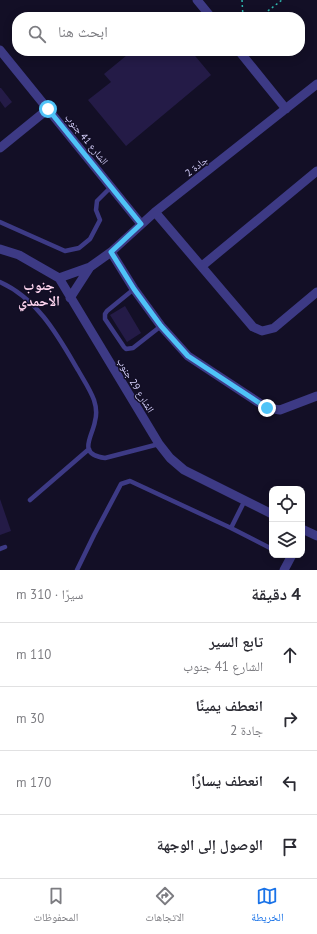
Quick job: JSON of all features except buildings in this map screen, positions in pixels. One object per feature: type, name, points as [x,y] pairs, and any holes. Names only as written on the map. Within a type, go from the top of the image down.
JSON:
[{"type":"street","points":[[197,0],[207,12]]},
{"type":"street","name":"الشارع 41 جنوب","points":[[0,50],[141,224]]},
{"type":"street","points":[[243,56],[286,109]]},
{"type":"street","name":"جادة 2","points":[[59,278],[90,267],[111,252],[155,212],[317,84]]},
{"type":"street","points":[[0,148],[48,109]]},
{"type":"street","points":[[202,266],[317,171]]},
{"type":"street","points":[[155,212],[253,327],[262,331],[274,328],[317,292]]},
{"type":"street","points":[[0,249],[19,255],[59,278]]},
{"type":"street","points":[[111,252],[134,289],[161,326],[188,356],[267,408],[280,410],[317,396]]},
{"type":"street","name":"جادة 2","points":[[70,298],[90,267]]},
{"type":"street","name":"الشارع 29 جنوب","points":[[59,278],[159,444],[170,458],[184,470],[269,512]]},
{"type":"street","points":[[305,532],[317,536]]},
{"type":"street","points":[[284,570],[287,558]]},
{"type":"lane","points":[[0,222],[65,250],[79,248],[90,239],[100,220],[96,210],[97,201],[111,187]]},
{"type":"lane","points":[[0,282],[21,295],[51,324],[93,398],[96,414],[95,422],[87,443],[93,454],[105,458],[159,444]]},
{"type":"lane","points":[[134,289],[107,311],[105,316],[105,319],[124,347],[126,349],[133,348],[161,326]]},
{"type":"lane","points":[[30,500],[89,449]]},
{"type":"lane","points":[[77,570],[121,484],[130,481],[269,547]]},
{"type":"lane","points":[[231,528],[245,500]]},
{"type":"path","points":[[242,0],[243,12]]},
{"type":"path","points":[[266,12],[282,0]]},
{"type":"district","name":"جنوب الاحمدي","points":[[39,294]]},
{"type":"route","points":[[48,109],[141,224],[111,252],[134,289],[161,326],[188,356],[267,408]]}]
